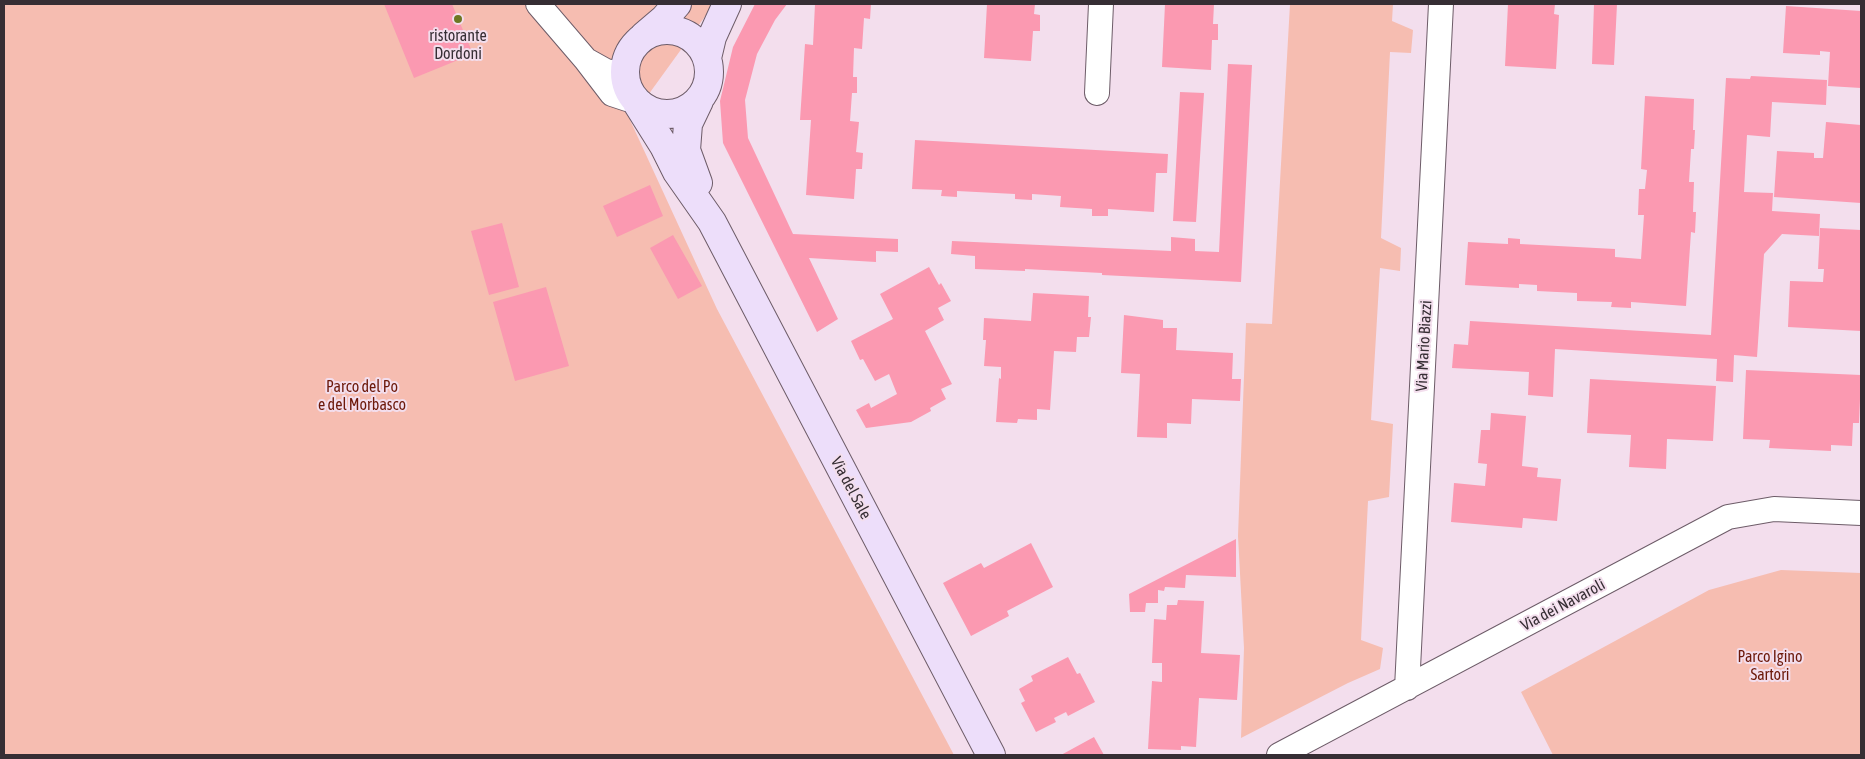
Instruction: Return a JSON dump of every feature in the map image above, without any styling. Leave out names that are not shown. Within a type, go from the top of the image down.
[{"type":"street","points":[[538,4],[586,60],[612,94],[627,99],[634,98],[648,111],[661,115],[675,114],[688,110],[699,101]]},
{"type":"street","points":[[586,60],[606,71],[621,74],[633,49],[677,4]]},
{"type":"street","points":[[707,58],[712,37],[727,4]]},
{"type":"street","points":[[1097,93],[1101,4]]},
{"type":"street","name":"Via Mario Biazzi","points":[[1406,688],[1441,4]]},
{"type":"street","points":[[633,49],[652,33],[665,30],[678,31],[691,37],[701,46],[707,58]]},
{"type":"street","name":"Via del Sale","points":[[633,49],[624,71],[625,82],[664,146],[677,172],[712,222],[990,755]]},
{"type":"street","name":"Via del Sale","points":[[707,58],[710,69],[709,81],[688,124],[686,150],[712,222]]},
{"type":"street","name":"Via dei Navaroli","points":[[1279,755],[1728,517],[1774,509],[1861,513]]},
{"type":"green space","name":"Parco del Po e del Morbasco","points":[[4,4],[714,4],[630,120],[717,309],[954,755],[4,755]]},
{"type":"green space","points":[[1290,4],[1393,4],[1392,21],[1413,30],[1411,53],[1390,52],[1381,238],[1401,248],[1400,271],[1380,268],[1371,420],[1393,424],[1389,497],[1368,501],[1361,640],[1383,648],[1380,669],[1348,683],[1241,738],[1244,648],[1238,536],[1246,323],[1272,324]]},
{"type":"green space","name":"Parco Igino Sartori","points":[[1781,570],[1861,573],[1861,755],[1553,755],[1521,692],[1709,590]]},
{"type":"building","points":[[384,4],[452,4],[473,54],[414,78]]},
{"type":"building","points":[[755,4],[787,4],[775,20],[757,54],[745,100],[748,138],[793,234],[898,239],[898,252],[876,251],[876,262],[809,258],[838,319],[817,332],[723,143],[720,101],[733,47]]},
{"type":"building","points":[[815,4],[871,4],[870,19],[864,18],[862,49],[854,48],[853,77],[857,77],[857,93],[852,93],[850,121],[859,122],[856,152],[863,153],[862,169],[856,169],[854,199],[806,195],[811,120],[800,120],[805,44],[813,45]]},
{"type":"building","points":[[987,4],[1035,4],[1034,14],[1040,15],[1040,31],[1033,31],[1031,61],[984,58]]},
{"type":"building","points":[[1165,4],[1214,4],[1213,24],[1218,24],[1218,40],[1212,40],[1211,70],[1162,67]]},
{"type":"building","points":[[1508,4],[1555,4],[1554,14],[1559,15],[1556,69],[1505,66]]},
{"type":"building","points":[[1594,4],[1617,4],[1614,65],[1592,64]]},
{"type":"building","points":[[1786,6],[1861,11],[1861,88],[1828,86],[1830,52],[1820,51],[1820,55],[1783,53]]},
{"type":"building","points":[[1228,64],[1252,65],[1241,282],[1025,269],[1025,271],[975,269],[975,256],[951,254],[952,241],[1171,251],[1171,237],[1195,239],[1195,251],[1219,252]]},
{"type":"building","points":[[1751,76],[1827,80],[1826,105],[1772,102],[1770,137],[1747,135],[1744,192],[1773,193],[1772,211],[1820,214],[1819,236],[1782,234],[1764,254],[1757,357],[1734,355],[1733,382],[1716,381],[1717,359],[1555,349],[1553,397],[1528,395],[1529,372],[1452,368],[1454,344],[1468,345],[1470,321],[1711,335],[1726,78],[1750,79]]},
{"type":"building","points":[[1180,92],[1204,93],[1196,222],[1173,221]]},
{"type":"building","points":[[1645,96],[1694,99],[1694,149],[1691,149],[1689,182],[1694,182],[1693,212],[1696,212],[1695,233],[1691,232],[1686,306],[1631,302],[1631,308],[1611,307],[1612,302],[1577,301],[1577,293],[1537,291],[1537,285],[1519,284],[1519,288],[1465,285],[1468,242],[1508,244],[1508,238],[1520,239],[1520,244],[1615,249],[1615,257],[1641,259],[1644,215],[1638,215],[1639,189],[1645,189],[1647,170],[1641,169]]},
{"type":"building","points":[[1826,122],[1861,125],[1861,203],[1774,197],[1777,151],[1814,153],[1814,158],[1823,158]]},
{"type":"building","points":[[915,140],[1168,154],[1167,173],[1156,173],[1154,212],[1108,209],[1108,216],[1092,216],[1092,209],[1060,207],[1061,196],[1032,194],[1032,200],[1015,199],[1015,194],[957,191],[957,197],[941,196],[942,190],[912,189]]},
{"type":"building","points":[[650,185],[663,216],[617,237],[603,206]]},
{"type":"building","points":[[502,223],[519,287],[489,295],[471,231]]},
{"type":"building","points":[[1820,228],[1861,230],[1861,331],[1788,327],[1790,281],[1823,282],[1824,269],[1818,269]]},
{"type":"building","points":[[673,235],[702,286],[678,299],[650,248]]},
{"type":"building","points":[[929,267],[951,301],[938,308],[944,320],[925,331],[952,384],[941,389],[946,399],[930,408],[931,411],[911,422],[866,428],[856,410],[869,403],[871,408],[897,394],[889,374],[875,381],[863,359],[860,360],[851,341],[893,319],[880,294]]},
{"type":"building","points":[[546,287],[569,366],[515,381],[493,302]]},
{"type":"building","points":[[1033,293],[1089,296],[1088,317],[1091,317],[1089,337],[1077,337],[1076,352],[1054,351],[1050,410],[1037,409],[1037,420],[1018,419],[1017,423],[996,422],[1001,367],[984,366],[986,340],[983,340],[984,318],[1031,321]]},
{"type":"building","points":[[1124,315],[1163,320],[1163,328],[1177,328],[1176,350],[1233,353],[1232,379],[1241,379],[1240,401],[1192,399],[1191,424],[1167,423],[1167,438],[1137,437],[1140,374],[1121,373]]},
{"type":"building","points":[[1746,370],[1861,375],[1859,423],[1853,423],[1852,446],[1831,445],[1831,451],[1769,448],[1770,440],[1743,439]]},
{"type":"building","points":[[1590,379],[1716,386],[1713,441],[1667,439],[1666,469],[1629,467],[1631,435],[1587,433]]},
{"type":"building","points":[[1491,413],[1526,416],[1522,466],[1538,468],[1537,477],[1561,479],[1557,521],[1523,518],[1522,528],[1451,522],[1454,483],[1485,486],[1487,464],[1478,463],[1481,430],[1490,430]]},
{"type":"building","points":[[1236,539],[1236,577],[1186,575],[1185,588],[1165,587],[1164,591],[1158,590],[1158,603],[1146,603],[1145,612],[1130,612],[1129,594]]},
{"type":"building","points":[[1031,543],[1053,587],[1007,611],[1009,616],[971,636],[943,583],[981,563],[984,568]]},
{"type":"building","points":[[1178,600],[1204,601],[1201,653],[1240,655],[1237,700],[1199,698],[1196,747],[1181,746],[1181,750],[1148,749],[1152,681],[1162,682],[1162,663],[1152,663],[1154,619],[1166,620],[1167,605],[1177,605]]},
{"type":"building","points":[[1068,657],[1077,674],[1080,673],[1095,702],[1068,716],[1066,712],[1054,718],[1056,722],[1036,732],[1021,703],[1025,701],[1019,689],[1033,681],[1031,676]]},
{"type":"building","points":[[1094,737],[1104,755],[1061,755]]},
{"type":"place","name":"ristorante Dordoni","points":[[458,19]]}]
